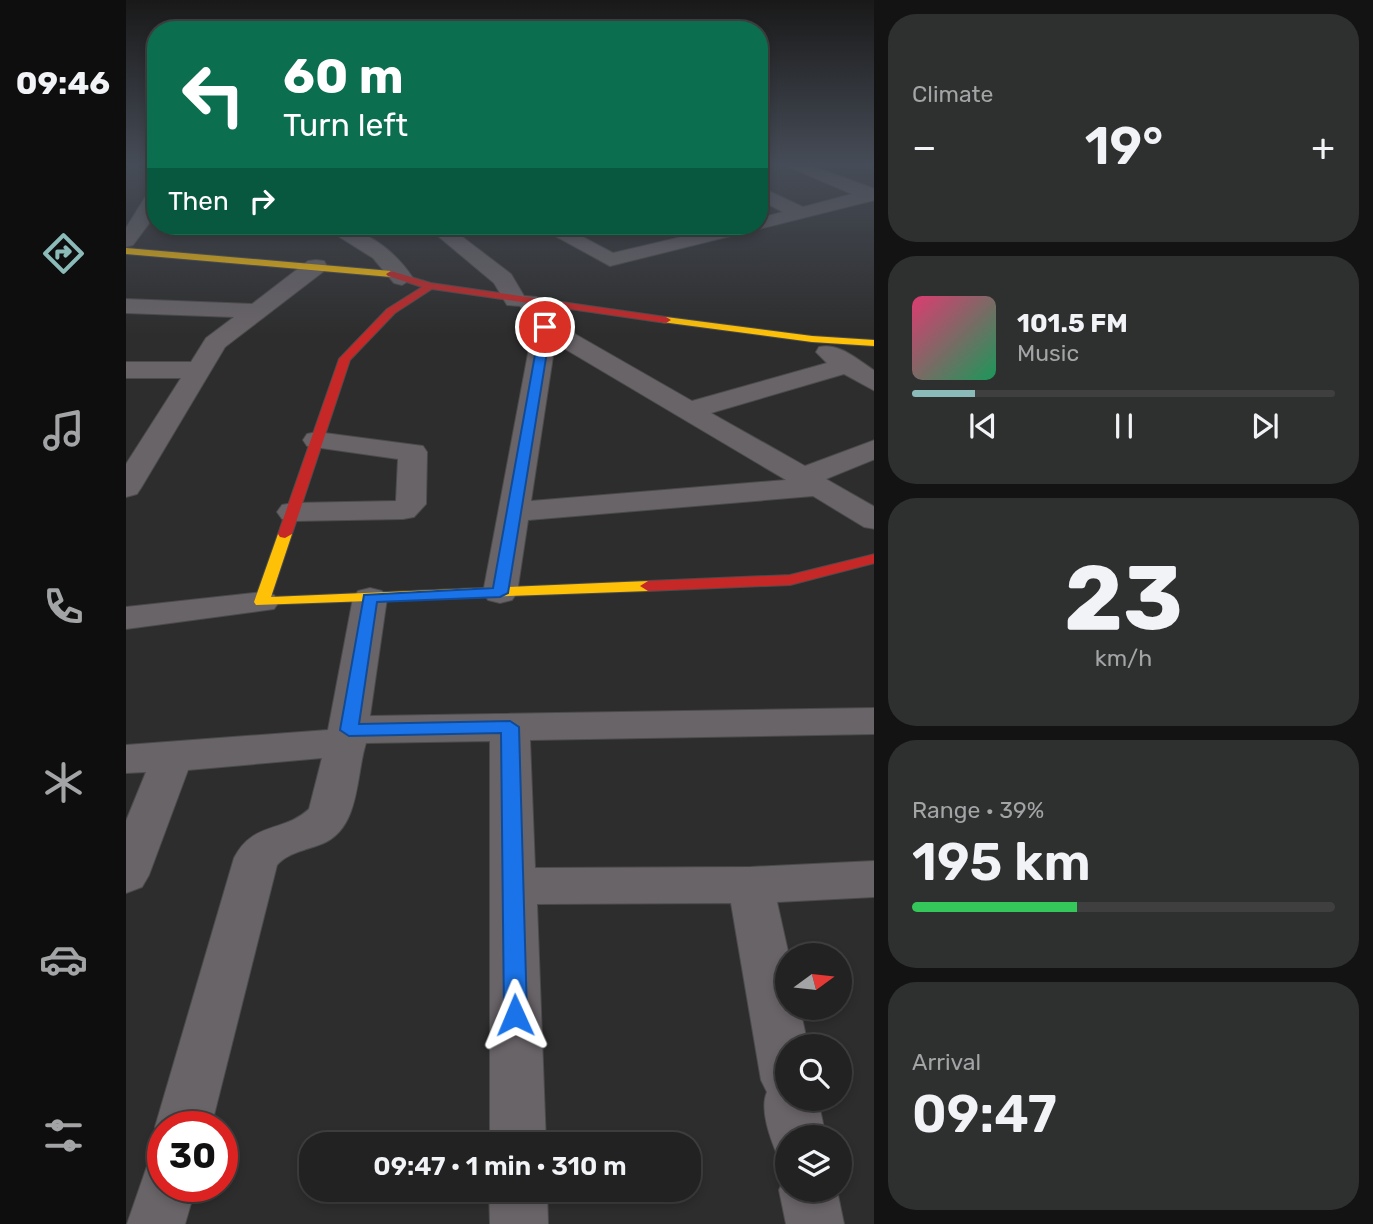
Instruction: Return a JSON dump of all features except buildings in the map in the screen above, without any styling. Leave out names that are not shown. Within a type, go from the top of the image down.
[{"type":"street","points":[[126,241],[142,221]]},
{"type":"street","points":[[352,235],[396,266],[402,278]]},
{"type":"street","points":[[447,235],[503,279],[545,327],[874,520]]},
{"type":"street","points":[[564,235],[610,260],[714,235]]},
{"type":"street","points":[[126,262],[136,252],[384,272],[430,286],[522,301],[811,339],[874,343]]},
{"type":"street","points":[[126,488],[215,343],[316,267]]},
{"type":"street","points":[[262,602],[345,359],[391,312],[430,286]]},
{"type":"street","points":[[126,306],[257,312]]},
{"type":"street","points":[[500,593],[545,327]]},
{"type":"street","points":[[811,339],[874,383]]},
{"type":"street","points":[[688,411],[846,365]]},
{"type":"street","points":[[126,370],[200,370]]},
{"type":"street","points":[[126,437],[159,437]]},
{"type":"street","points":[[293,512],[403,510],[411,504],[414,452],[317,440]]},
{"type":"street","points":[[514,512],[810,483],[874,449]]},
{"type":"street","points":[[126,618],[262,602],[790,580],[874,558]]},
{"type":"street","points":[[187,1111],[256,858],[264,847],[276,840],[311,831],[328,818],[348,736],[370,598]]},
{"type":"street","points":[[126,759],[173,757],[348,736],[510,727],[874,721]]},
{"type":"street","points":[[510,727],[517,1132]]},
{"type":"street","points":[[126,875],[173,757]]},
{"type":"street","points":[[513,886],[751,885],[874,879]]},
{"type":"street","points":[[751,885],[779,1034]]},
{"type":"street","points":[[156,1224],[162,1202]]},
{"type":"street","points":[[518,1202],[519,1224]]},
{"type":"street","points":[[810,1202],[815,1224]]},
{"type":"traffic: slow","points":[[126,251],[391,274]]},
{"type":"traffic: slow","points":[[666,320],[812,339],[874,343]]},
{"type":"traffic: slow","points":[[285,534],[262,602],[648,586]]},
{"type":"traffic: jam","points":[[391,274],[430,286],[666,320]]},
{"type":"traffic: jam","points":[[285,534],[345,359],[391,311],[430,286]]},
{"type":"traffic: jam","points":[[648,586],[790,580],[874,558]]},
{"type":"route","points":[[515,1015],[510,727],[349,730],[370,598],[500,593],[545,327]]}]
